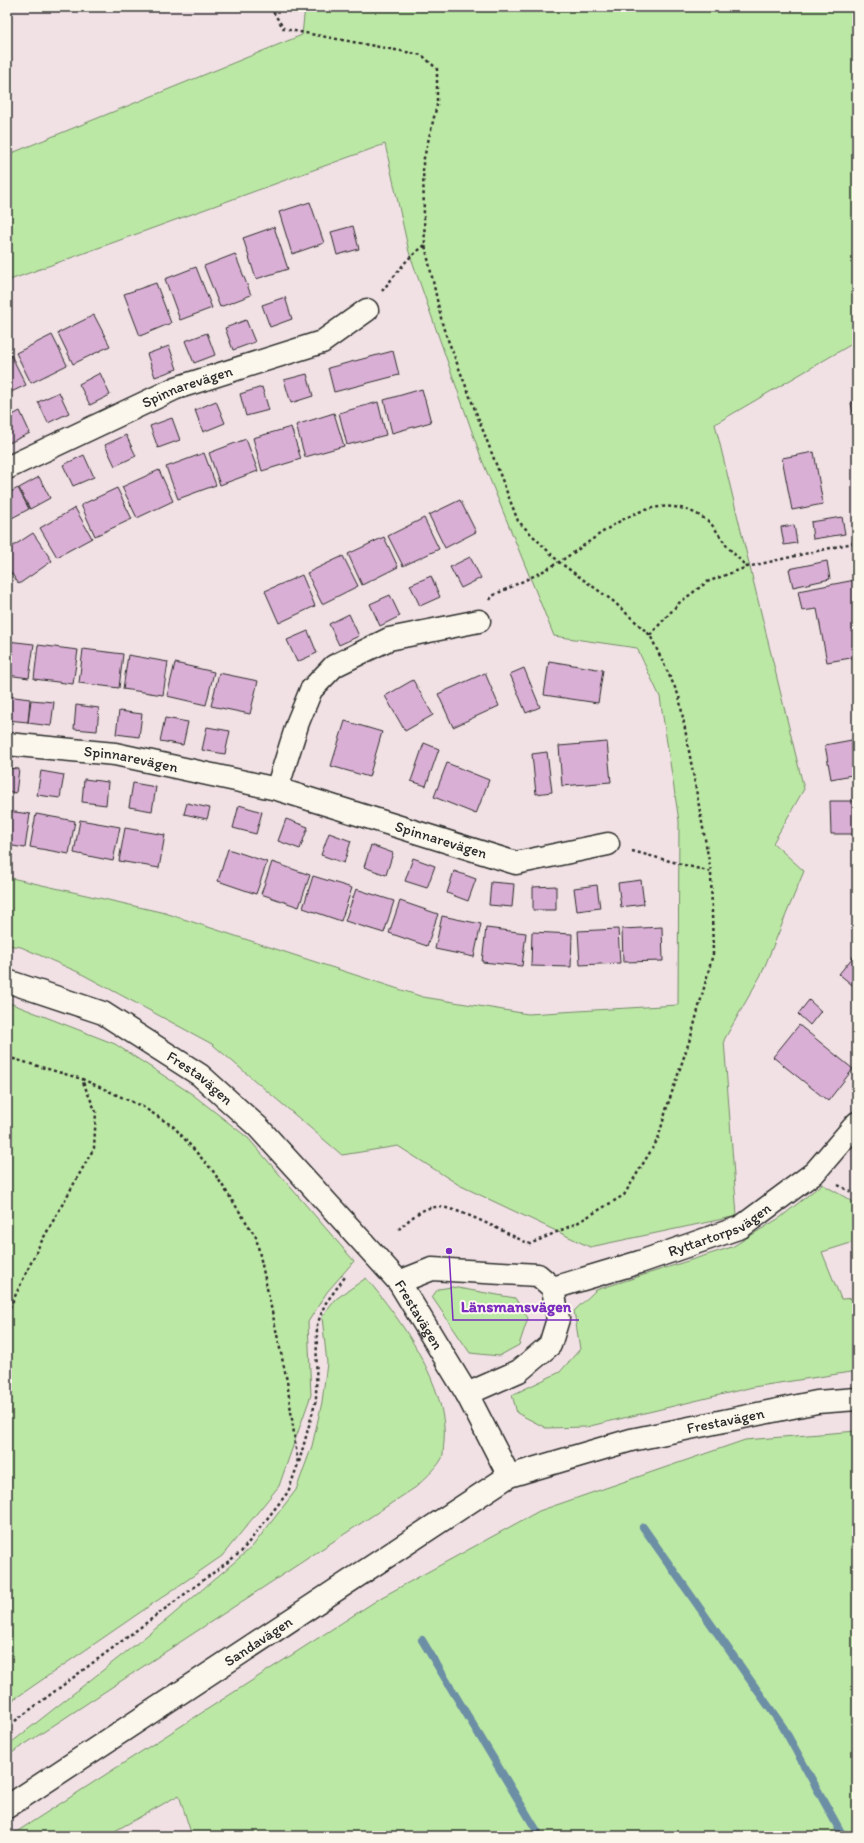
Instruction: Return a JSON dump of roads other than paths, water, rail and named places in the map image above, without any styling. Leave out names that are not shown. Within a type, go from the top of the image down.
[{"type":"street","name":"Spinnarevägen","points":[[7,468],[176,388],[322,342],[367,310]]},
{"type":"street","points":[[278,789],[298,722],[311,690],[334,666],[389,639],[479,621]]},
{"type":"street","name":"Spinnarevägen","points":[[7,744],[115,754],[278,789],[516,863],[608,844]]},
{"type":"street","name":"Frestavägen","points":[[7,981],[102,1013],[200,1075],[258,1127],[399,1282],[467,1394],[510,1476],[631,1440],[817,1402],[857,1399]]},
{"type":"street","name":"Ryttartorpsvägen","points":[[552,1288],[640,1262],[741,1227],[815,1172],[857,1123]]},
{"type":"street","points":[[399,1282],[432,1269],[538,1275],[552,1288],[558,1319],[550,1345],[519,1371],[467,1394]]},
{"type":"street","name":"Sandavägen","points":[[7,1807],[510,1476]]},
{"type":"waterway","points":[[643,1527],[783,1727],[843,1836]]},
{"type":"waterway","points":[[422,1640],[540,1836]]},
{"type":"place","name":"Länsmansvägen","points":[[449,1251]]}]
